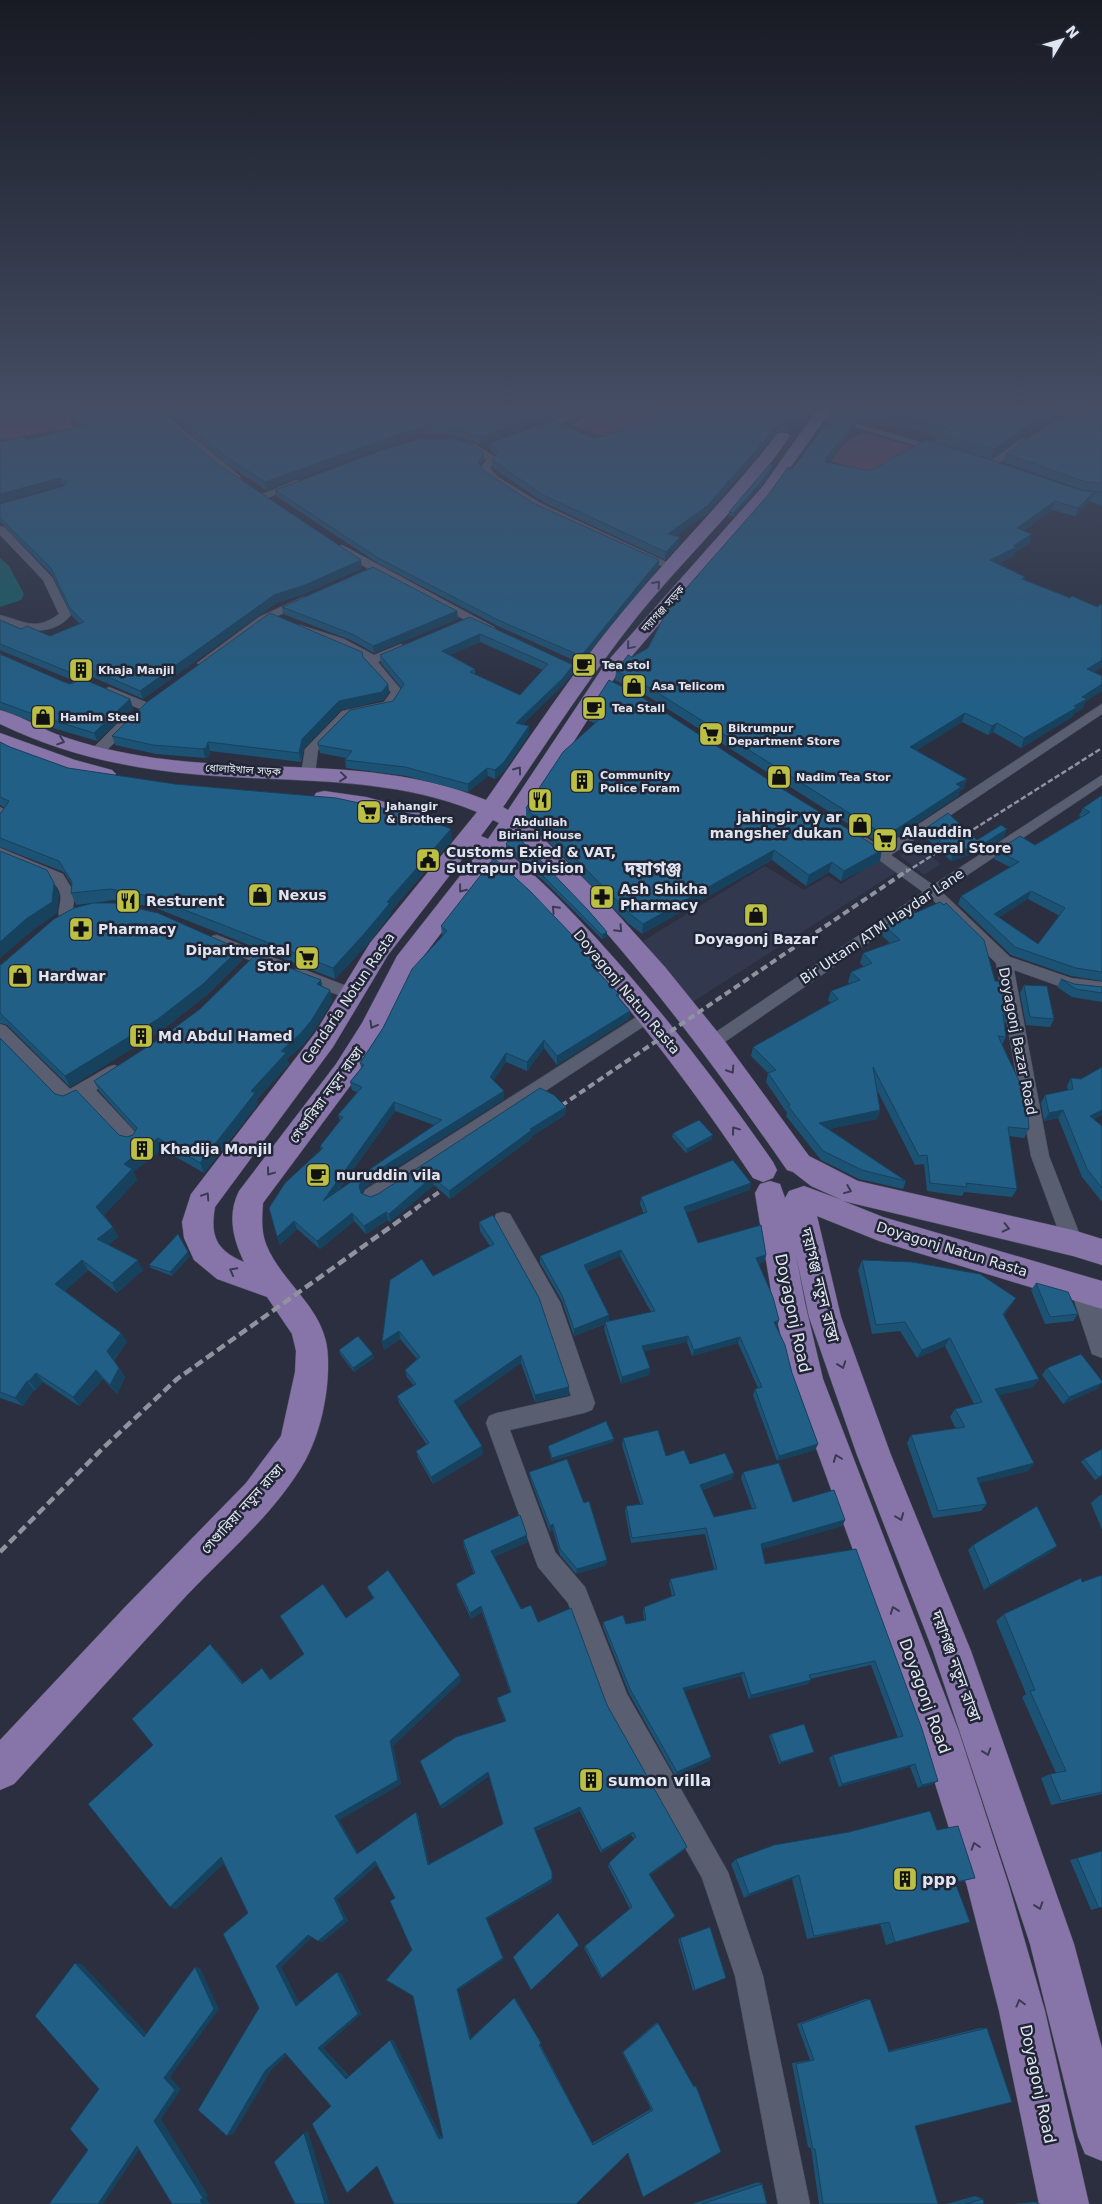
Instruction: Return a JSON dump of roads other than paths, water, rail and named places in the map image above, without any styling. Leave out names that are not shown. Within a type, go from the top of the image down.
[{"type":"main road","name":"দয়াগঞ্জ সড়ক","points":[[500,815],[582,670],[723,509]]},
{"type":"main road","name":"দয়াগঞ্জ সড়ক","points":[[500,815],[611,683],[612,668],[751,509]]},
{"type":"main road","name":"ধোলাইখাল সড়ক","points":[[0,716],[26,729],[96,753],[201,768],[308,774],[413,786],[440,792],[500,815]]},
{"type":"main road","name":"ধোলাইখাল সড়ক","points":[[0,739],[68,764],[121,778],[155,784],[265,792]]},
{"type":"main road","points":[[302,796],[366,804],[450,830]]},
{"type":"main road","name":"Gendaria Notun Rasta","points":[[276,1286],[245,1278],[216,1262],[198,1242],[196,1226],[201,1203],[324,1040],[351,994],[390,936],[450,830],[500,815]]},
{"type":"main road","name":"গেণ্ডারিয়া নতুন রাস্তা","points":[[0,1770],[152,1604],[278,1472],[295,1446],[308,1396],[313,1352],[303,1323],[276,1286],[252,1247],[246,1231],[245,1216],[249,1200],[346,1071],[373,1026],[406,962],[492,851],[500,815]]},
{"type":"main road","name":"Doyagonj Natun Rasta","points":[[500,815],[574,881],[628,939],[713,1042],[789,1182]]},
{"type":"main road","name":"Doyagonj Natun Rasta","points":[[450,830],[492,851],[553,907],[649,1015],[698,1078],[789,1182],[848,1216],[880,1228],[1054,1279],[1094,1293]]},
{"type":"main road","points":[[390,936],[418,946]]},
{"type":"main road","name":"Doyagonj Natun Rasta","points":[[789,1182],[821,1178],[853,1192],[1073,1243],[1102,1252]]},
{"type":"main road","name":"দয়াগঞ্জ নতুন রাস্তা","points":[[789,1182],[810,1244],[825,1317],[874,1455],[952,1651],[1052,1944],[1102,2133]]},
{"type":"main road","name":"Doyagonj Road","points":[[789,1182],[789,1303],[807,1379],[939,1732],[988,1886],[1022,2011],[1064,2204]]},
{"type":"main road","points":[[810,1244],[822,1226],[831,1219],[848,1216]]},
{"type":"main road","points":[[1073,1243],[1094,1293],[1102,1345]]},
{"type":"street","points":[[548,509],[672,567]]},
{"type":"street","points":[[0,529],[48,579],[65,615],[57,622],[38,629],[19,627],[0,618]]},
{"type":"street","points":[[332,541],[369,570],[501,634]]},
{"type":"street","points":[[193,670],[228,642],[281,607],[311,597]]},
{"type":"street","points":[[270,614],[302,629],[340,641],[374,659]]},
{"type":"street","points":[[454,626],[471,619]]},
{"type":"street","points":[[308,774],[312,749],[346,714],[388,705],[395,696],[396,692],[391,684],[370,661],[412,643]]},
{"type":"street","points":[[94,685],[144,706]]},
{"type":"street","points":[[96,753],[144,706],[158,697]]},
{"type":"street","points":[[883,854],[1102,708]]},
{"type":"street","name":"Bir Uttam ATM Haydar Lane","points":[[713,1042],[932,891],[997,850],[1102,779]]},
{"type":"street","points":[[0,811],[5,813],[0,820]]},
{"type":"street","name":"Doyagonj Bazar Road","points":[[851,834],[883,854],[932,891],[1004,961],[1040,1156],[1073,1243]]},
{"type":"street","points":[[0,854],[58,878],[68,894],[66,917]]},
{"type":"street","points":[[53,926],[80,910]]},
{"type":"street","points":[[204,934],[250,962],[351,994]]},
{"type":"street","points":[[1004,961],[1070,984],[1102,988]]},
{"type":"street","points":[[372,1195],[649,1015]]},
{"type":"street","points":[[0,1030],[68,1098],[85,1090],[126,1063]]},
{"type":"street","points":[[85,1090],[131,1139]]},
{"type":"street","points":[[503,1220],[550,1302],[584,1403],[497,1423],[546,1559],[577,1595],[617,1702],[714,1872],[749,1976],[794,2204]]},
{"type":"railway","points":[[906,872],[1102,748]]},
{"type":"railway","points":[[552,1112],[908,870]]},
{"type":"railway","points":[[415,1209],[452,1183]]},
{"type":"railway","points":[[0,1552],[103,1448],[177,1379],[417,1208]]},
{"type":"place","name":"Tea stol","points":[[584,665]]},
{"type":"place","name":"Khaja Manjil","points":[[81,670]]},
{"type":"place","name":"Asa Telicom","points":[[634,686]]},
{"type":"place","name":"Tea Stall","points":[[594,708]]},
{"type":"place","name":"Hamim Steel","points":[[43,717]]},
{"type":"place","name":"Bikrumpur Department Store","points":[[711,734]]},
{"type":"place","name":"Nadim Tea Stor","points":[[779,777]]},
{"type":"place","name":"Community Police Foram","points":[[582,781]]},
{"type":"place","name":"Abdullah Biriani House","points":[[540,800]]},
{"type":"place","name":"Jahangir & Brothers","points":[[369,812]]},
{"type":"place","name":"jahingir vy ar mangsher dukan","points":[[860,825]]},
{"type":"place","name":"Alauddin General Store","points":[[885,840]]},
{"type":"place","name":"Customs Exied & VAT, Sutrapur Division","points":[[428,860]]},
{"type":"place","name":"Nexus","points":[[260,895]]},
{"type":"place","name":"Ash Shikha Pharmacy","points":[[602,897]]},
{"type":"place","name":"Resturent","points":[[128,901]]},
{"type":"place","name":"Doyagonj Bazar","points":[[756,915]]},
{"type":"place","name":"Pharmacy","points":[[81,929]]},
{"type":"place","name":"Dipartmental Stor","points":[[307,958]]},
{"type":"place","name":"Hardwar","points":[[20,976]]},
{"type":"place","name":"Md Abdul Hamed","points":[[141,1036]]},
{"type":"place","name":"Khadija Monjil","points":[[142,1149]]},
{"type":"place","name":"nuruddin vila","points":[[318,1175]]},
{"type":"place","name":"sumon villa","points":[[591,1780]]},
{"type":"place","name":"ppp","points":[[905,1879]]},
{"type":"district","name":"দয়াগঞ্জ","points":[[653,868]]}]
